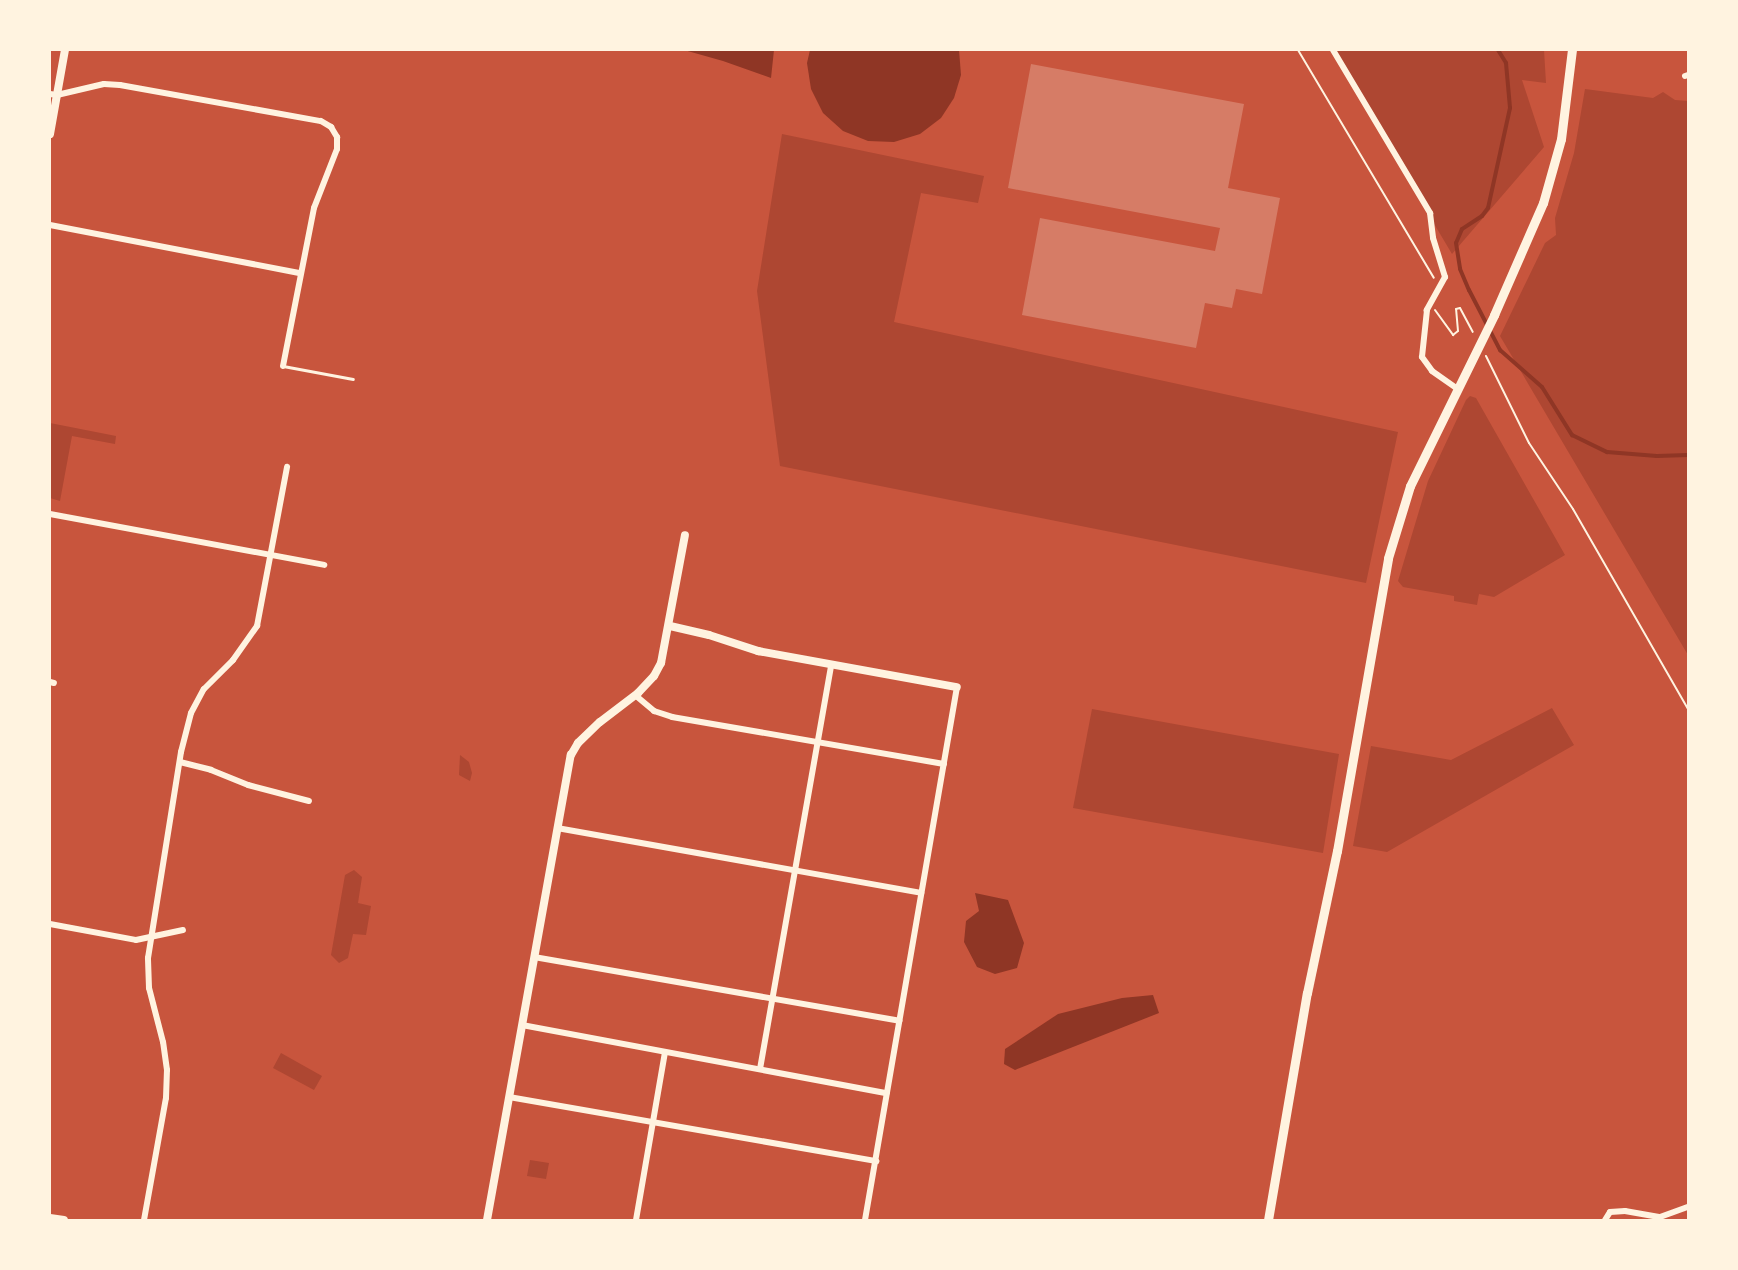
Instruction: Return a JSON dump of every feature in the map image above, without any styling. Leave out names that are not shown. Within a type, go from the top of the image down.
[{"type":"main road","points":[[1268,1221],[1307,993],[1337,851],[1388,558],[1410,486],[1529,240],[1551,179],[1564,122],[1572,50]]},
{"type":"main road","points":[[50,1218],[64,1221]]},
{"type":"street","points":[[50,134],[53,95],[65,50]]},
{"type":"street","points":[[1333,50],[1430,213],[1433,238],[1445,278],[1427,310],[1422,357],[1432,371],[1458,389]]},
{"type":"street","points":[[53,95],[104,84],[120,85],[321,121],[331,127],[336,136],[338,149],[316,200],[283,366]]},
{"type":"street","points":[[50,225],[300,273]]},
{"type":"street","points":[[144,1221],[165,1098],[166,1070],[163,1042],[149,988],[150,937],[180,762],[187,726],[204,689],[233,660],[257,626],[287,467]]},
{"type":"street","points":[[50,513],[324,565]]},
{"type":"street","points":[[487,1221],[568,768],[578,743],[600,722],[635,695],[654,676],[661,663],[670,626],[685,535]]},
{"type":"street","points":[[670,626],[709,635],[758,651],[957,687],[865,1221]]},
{"type":"street","points":[[760,1069],[831,665]]},
{"type":"street","points":[[635,695],[650,709],[663,714],[944,764]]},
{"type":"street","points":[[180,762],[211,770],[248,785],[309,801]]},
{"type":"street","points":[[557,828],[921,893]]},
{"type":"street","points":[[50,924],[136,940],[183,930]]},
{"type":"street","points":[[534,957],[899,1021]]},
{"type":"street","points":[[522,1025],[887,1093]]},
{"type":"street","points":[[636,1221],[665,1052]]},
{"type":"street","points":[[509,1097],[876,1161]]},
{"type":"street","points":[[1605,1221],[1610,1212],[1625,1211],[1660,1217],[1689,1207]]},
{"type":"lane","points":[[283,366],[353,379]]},
{"type":"path","points":[[1298,50],[1435,280]]},
{"type":"path","points":[[1529,443],[1572,509],[1689,709]]},
{"type":"shaded area","points":[[684,50],[774,50],[771,78],[723,61]]},
{"type":"shaded area","points":[[810,50],[959,50],[961,75],[954,98],[941,118],[920,134],[894,142],[868,141],[843,131],[823,113],[811,89],[807,63]]},
{"type":"shaded area","points":[[1331,50],[1544,50],[1546,83],[1522,80],[1544,147],[1452,254]]},
{"type":"shaded area","points":[[1585,89],[1653,98],[1663,92],[1675,100],[1688,101],[1688,655],[1500,336],[1545,243],[1556,235],[1555,218],[1574,153]]},
{"type":"shaded area","points":[[782,134],[984,176],[978,203],[921,193],[894,322],[1398,432],[1366,583],[780,466],[757,291]]},
{"type":"shaded area","points":[[1470,396],[1476,398],[1565,555],[1494,597],[1479,594],[1477,605],[1454,601],[1454,596],[1403,587],[1398,581],[1428,481],[1466,400]]},
{"type":"shaded area","points":[[50,423],[116,436],[115,444],[72,436],[60,501],[50,498]]},
{"type":"shaded area","points":[[1552,708],[1574,745],[1387,852],[1353,846],[1371,746],[1451,760]]},
{"type":"shaded area","points":[[1092,709],[1339,754],[1323,853],[1073,808]]},
{"type":"shaded area","points":[[460,755],[469,762],[472,773],[470,781],[459,775]]},
{"type":"shaded area","points":[[354,870],[362,877],[358,903],[371,906],[366,935],[353,934],[348,958],[339,963],[331,955],[345,875]]},
{"type":"shaded area","points":[[975,893],[1008,900],[1024,943],[1017,968],[995,974],[977,967],[964,942],[966,921],[979,911]]},
{"type":"shaded area","points":[[1153,995],[1159,1013],[1015,1070],[1004,1064],[1005,1049],[1058,1014],[1122,998]]},
{"type":"shaded area","points":[[281,1053],[322,1076],[314,1090],[273,1068]]},
{"type":"shaded area","points":[[530,1160],[549,1163],[546,1179],[527,1176]]},
{"type":"building","points":[[1031,64],[1244,104],[1228,188],[1280,198],[1262,294],[1236,289],[1232,308],[1205,303],[1196,348],[1022,315],[1040,218],[1215,251],[1220,228],[1008,188]]},
{"type":"waterway","points":[[1498,50],[1506,63],[1510,108],[1488,208],[1482,216],[1462,229],[1456,243],[1460,269],[1469,290],[1500,350],[1542,387],[1572,435],[1607,452],[1657,456],[1688,455]]}]
